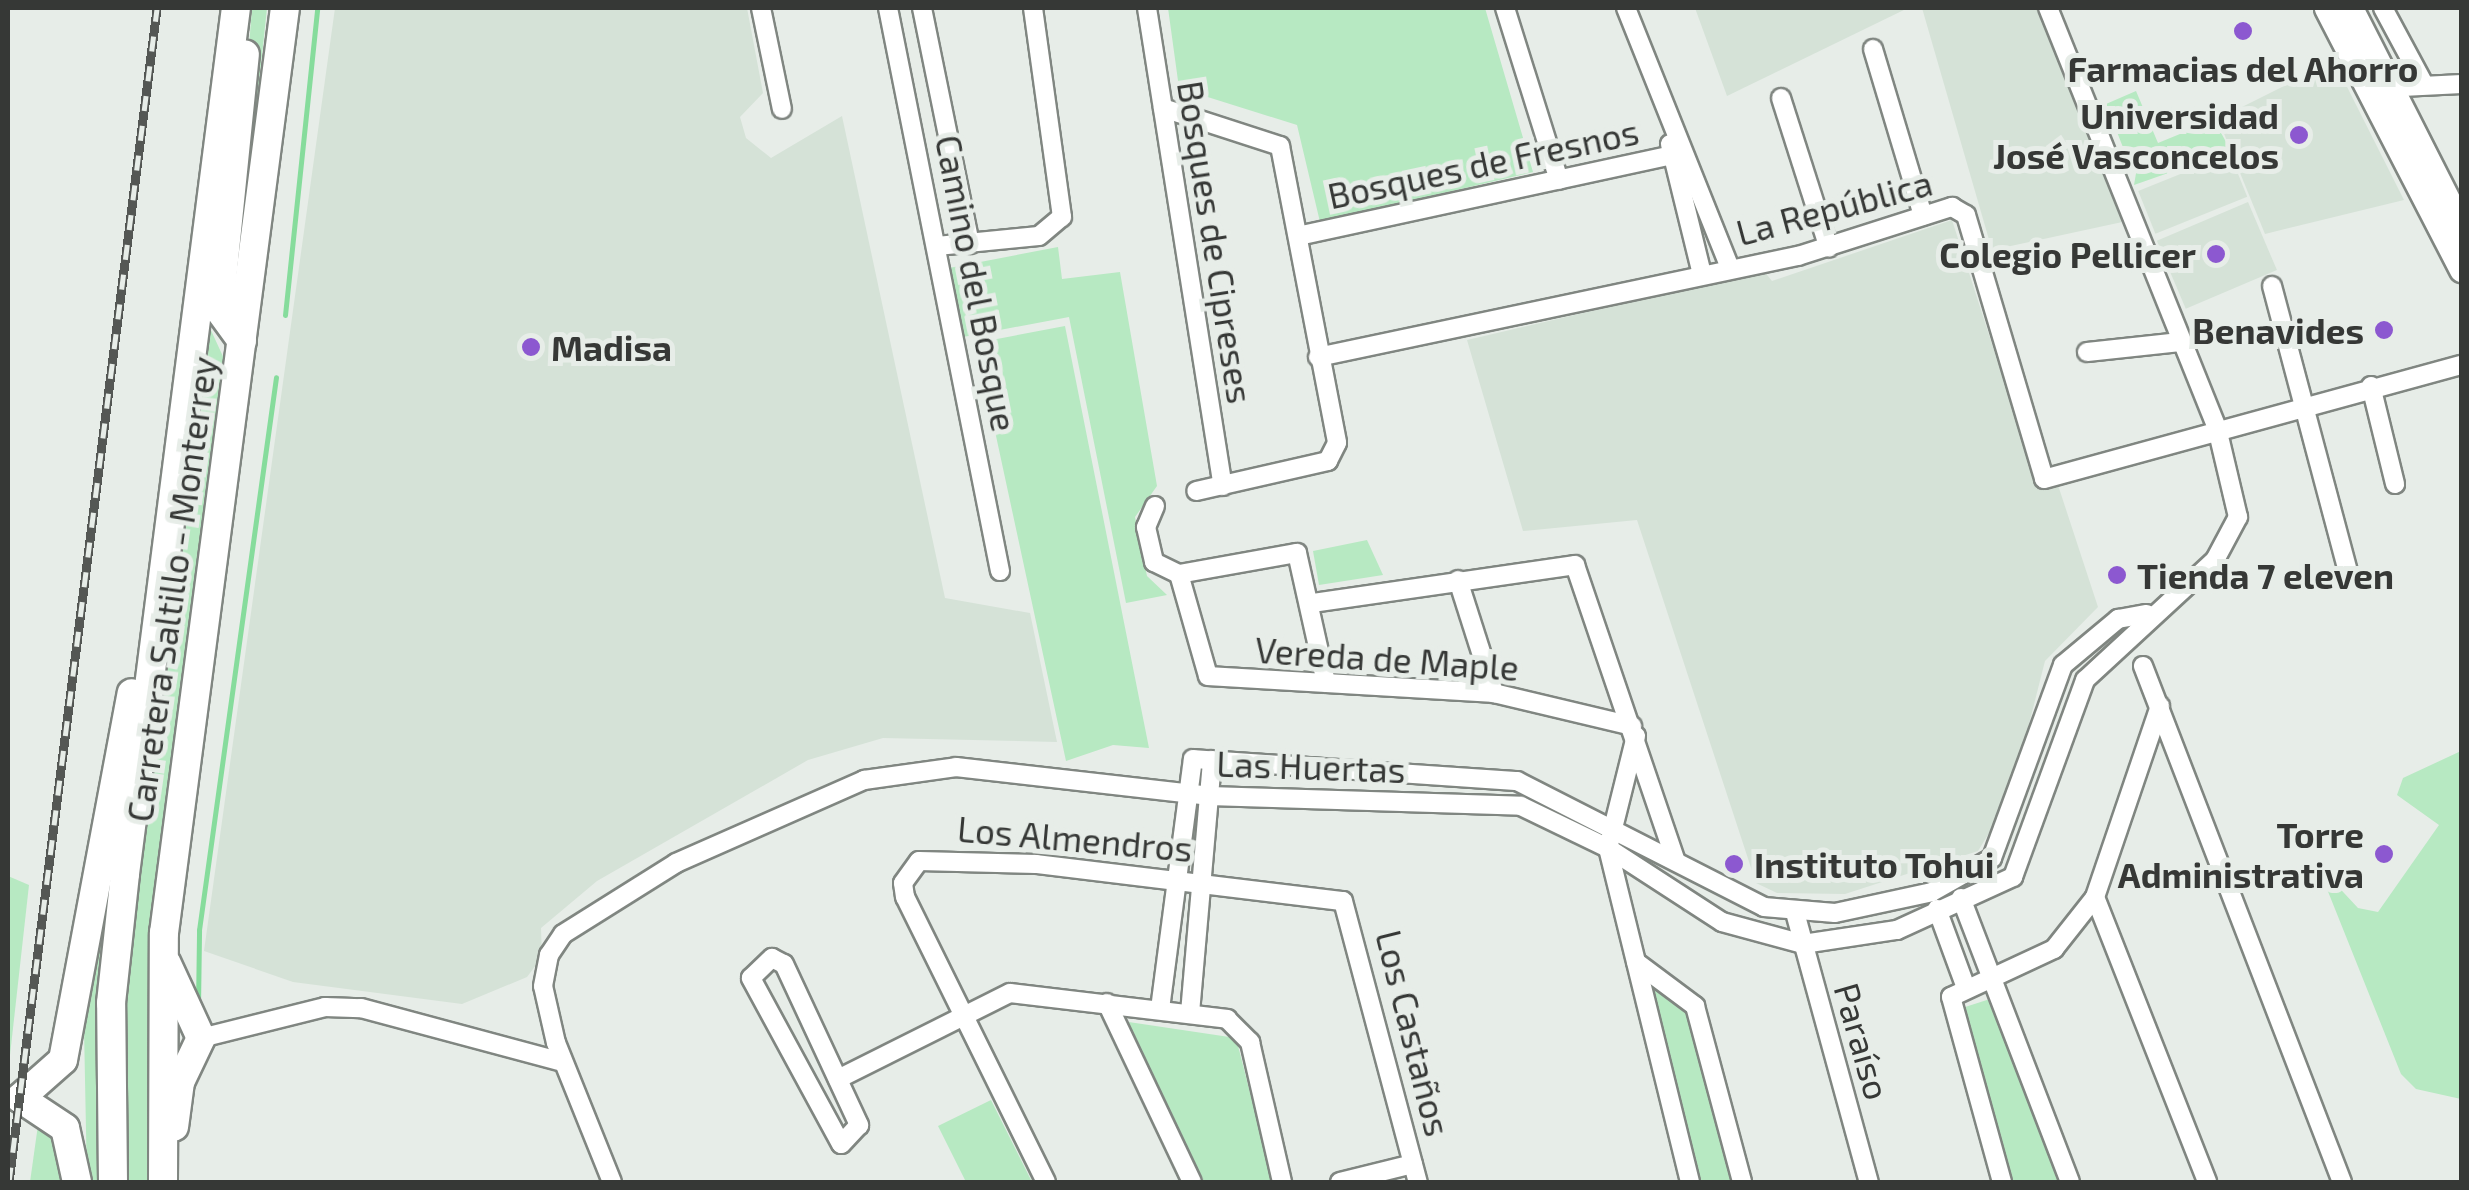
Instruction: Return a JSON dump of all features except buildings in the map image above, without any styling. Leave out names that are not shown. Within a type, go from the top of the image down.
[{"type":"main road","name":"Carretera Saltillo - Monterrey","points":[[113,1182],[112,1004],[236,8]]},
{"type":"main road","points":[[242,341],[219,308],[244,110],[246,8]]},
{"type":"main road","name":"Carretera Saltillo - Monterrey","points":[[166,1182],[164,933],[285,8]]},
{"type":"main road","points":[[2327,8],[2462,229]]},
{"type":"main road","points":[[2350,8],[2379,88],[2462,269]]},
{"type":"main road","points":[[77,1182],[65,1128],[14,1099],[63,1060],[101,823],[136,678],[155,642]]},
{"type":"main road","points":[[164,933],[175,993],[202,1038],[180,1082],[166,1182]]},
{"type":"street","points":[[762,8],[782,109]]},
{"type":"street","name":"Camino del Bosque","points":[[888,8],[1000,571]]},
{"type":"street","name":"Camino del Bosque","points":[[922,8],[970,244]]},
{"type":"street","points":[[937,246],[970,244],[1057,226],[1063,206],[1034,8]]},
{"type":"street","name":"Bosques de Cipreses","points":[[1147,8],[1223,486]]},
{"type":"street","points":[[1505,8],[1559,180]]},
{"type":"street","points":[[1626,8],[1668,124],[1701,270]]},
{"type":"street","name":"Las Huertas","points":[[612,1182],[562,1062],[543,986],[564,934],[676,862],[796,803],[864,780],[956,767],[1210,796],[1496,803],[1608,848],[1722,922],[1802,944],[1940,916],[2013,877],[2041,819],[2074,700],[2147,614],[2232,540],[2236,497],[2216,428],[2048,8]]},
{"type":"street","points":[[2383,8],[2424,84]]},
{"type":"street","points":[[1873,49],[1922,216]]},
{"type":"street","points":[[2379,88],[2462,84]]},
{"type":"street","points":[[1780,98],[1830,248]]},
{"type":"street","points":[[1163,108],[1280,146],[1334,453],[1196,492]]},
{"type":"street","points":[[1676,154],[1730,268]]},
{"type":"street","name":"Bosques de Fresnos","points":[[1298,236],[1676,154]]},
{"type":"street","name":"La República","points":[[1318,357],[1701,270],[1830,248],[1952,208],[1966,214],[2044,478],[2306,403],[2462,364]]},
{"type":"street","points":[[2272,286],[2349,574]]},
{"type":"street","points":[[2086,352],[2180,342]]},
{"type":"street","points":[[2371,386],[2395,484]]},
{"type":"street","points":[[1155,506],[1146,527],[1154,562],[1178,574],[1290,550],[1302,558],[1326,683]]},
{"type":"street","points":[[1312,603],[1575,565],[1676,861]]},
{"type":"street","name":"Vereda de Maple","points":[[1178,574],[1198,666],[1221,679],[1494,693],[1634,731]]},
{"type":"street","points":[[1458,580],[1494,693]]},
{"type":"street","name":"Las Huertas","points":[[1184,794],[1190,763],[1212,760],[1517,782],[1611,823],[1676,861],[1796,916],[1932,892],[1955,883],[2003,840],[2063,665],[2118,619],[2147,614]]},
{"type":"street","points":[[2143,666],[2342,1182]]},
{"type":"street","points":[[2002,1182],[1951,1001],[1966,988],[2054,950],[2095,897],[2160,706]]},
{"type":"street","points":[[1634,731],[1608,848],[1690,1182]]},
{"type":"street","points":[[1190,1013],[1212,760]]},
{"type":"street","points":[[1160,1010],[1184,794]]},
{"type":"street","name":"Los Almendros","points":[[1046,1182],[905,897],[902,883],[919,861],[1174,879],[1343,901]]},
{"type":"street","points":[[1955,883],[2070,1182]]},
{"type":"street","points":[[1932,892],[1966,988]]},
{"type":"street","points":[[2095,897],[2207,1182]]},
{"type":"street","name":"Los Castaños","points":[[1343,901],[1416,1173]]},
{"type":"street","name":"Paraíso","points":[[1796,916],[1869,1182]]},
{"type":"street","points":[[1636,962],[1695,1006],[1742,1182]]},
{"type":"street","points":[[784,964],[838,1079],[859,1125],[841,1144],[796,1074],[752,978],[756,965],[784,964]]},
{"type":"street","points":[[838,1079],[962,1011],[1010,993],[1190,1013],[1241,1028],[1282,1182]]},
{"type":"street","points":[[1107,1002],[1192,1182]]},
{"type":"street","points":[[202,1038],[325,1008],[361,1008],[562,1062]]},
{"type":"street","points":[[1340,1182],[1416,1173]]},
{"type":"shaded area","name":"Madisa","points":[[335,8],[747,8],[763,93],[740,117],[746,138],[771,158],[842,116],[945,598],[1030,613],[1057,742],[883,738],[808,760],[597,881],[541,928],[542,957],[527,977],[462,1004],[293,982],[204,951]]},
{"type":"shaded area","points":[[1695,8],[1908,8],[1727,96]]},
{"type":"shaded area","points":[[1922,8],[2043,8],[2127,221],[1992,250]]},
{"type":"shaded area","name":"Universidad José Vasconcelos","points":[[2334,61],[2404,200],[2265,234],[2218,119]]},
{"type":"shaded area","points":[[2230,154],[2247,197],[2155,234],[2138,191]]},
{"type":"shaded area","name":"Colegio Pellicer","points":[[2248,202],[2277,270],[2186,309],[2157,241]]},
{"type":"shaded area","points":[[1952,220],[2038,487],[2057,482],[2098,607],[2045,661],[2010,799],[1978,851],[1845,894],[1777,893],[1756,883],[1637,520],[1523,531],[1467,340],[1764,271],[1772,281]]},
{"type":"green space","points":[[252,8],[267,8],[234,320],[228,313]]},
{"type":"green space","points":[[1168,8],[1485,8],[1533,172],[1320,222],[1297,125],[1179,88]]},
{"type":"green space","points":[[2136,91],[2158,143],[2214,120],[2231,151],[2134,185],[2139,156],[2126,155],[2106,104]]},
{"type":"green space","points":[[1058,247],[1062,279],[1120,272],[1157,486],[1135,517],[1147,576],[1167,595],[1126,603],[1069,317],[963,337],[949,268]]},
{"type":"green space","points":[[209,326],[226,363],[151,957],[147,1182],[124,1182],[120,1031]]},
{"type":"green space","points":[[1065,326],[1149,748],[1113,745],[1066,761],[976,343]]},
{"type":"green space","points":[[1367,540],[1383,575],[1319,585],[1313,551]]},
{"type":"green space","points":[[2461,751],[2461,1099],[2416,1089],[2401,1074],[2317,864],[2358,908],[2378,912],[2439,825],[2397,795],[2403,778]]},
{"type":"green space","points":[[121,797],[98,991],[100,1182],[87,1182],[84,1028]]},
{"type":"green space","points":[[8,876],[29,885],[8,1073]]},
{"type":"green space","points":[[1651,984],[1686,998],[1735,1182],[1701,1182]]},
{"type":"green space","points":[[1990,999],[2060,1182],[2013,1182],[1962,1008]]},
{"type":"green space","points":[[1122,1021],[1236,1038],[1273,1182],[1204,1182]]},
{"type":"green space","points":[[991,1100],[1032,1182],[966,1182],[938,1126]]},
{"type":"green space","points":[[38,1125],[62,1145],[67,1182],[30,1182]]},
{"type":"waterway","points":[[285,315],[317,8]]},
{"type":"waterway","points":[[198,1006],[199,930],[276,377]]},
{"type":"railway","points":[[9,1182],[157,8]]},
{"type":"place","name":"Farmacias del Ahorro","points":[[2243,31]]},
{"type":"place","name":"Universidad José Vasconcelos","points":[[2299,135]]},
{"type":"place","name":"Colegio Pellicer","points":[[2216,254]]},
{"type":"place","name":"Benavides","points":[[2384,330]]},
{"type":"place","name":"Madisa","points":[[531,347]]},
{"type":"place","name":"Tienda 7 eleven","points":[[2117,575]]},
{"type":"place","name":"Torre Administrativa","points":[[2384,854]]},
{"type":"place","name":"Instituto Tohui","points":[[1734,864]]}]
